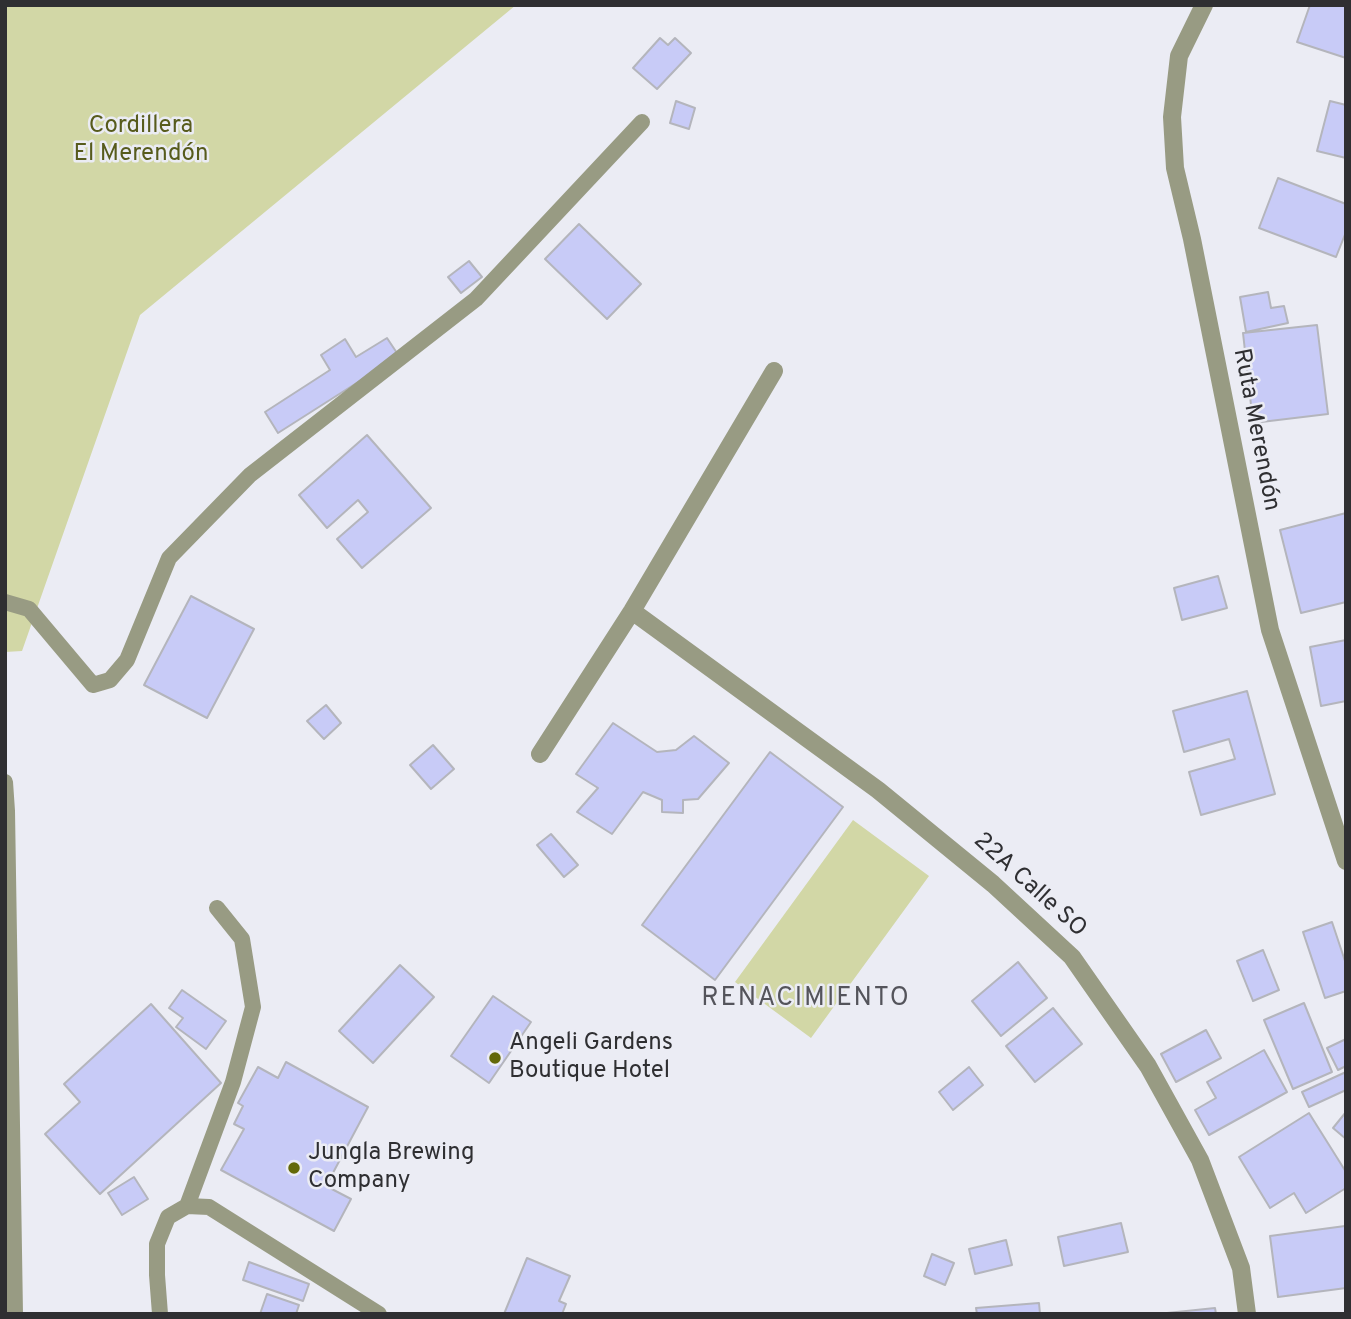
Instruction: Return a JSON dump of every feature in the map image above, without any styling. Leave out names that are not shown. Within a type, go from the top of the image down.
[{"type":"street","name":"Ruta Merendón","points":[[1205,5],[1179,56],[1172,117],[1175,169],[1192,239],[1270,630],[1346,861]]},
{"type":"street","points":[[540,754],[632,611],[774,371]]},
{"type":"street","name":"22A Calle SO","points":[[632,611],[878,790],[993,884],[1072,957],[1147,1066],[1200,1160],[1241,1268],[1247,1314]]},
{"type":"lane","points":[[5,602],[29,609],[93,685],[110,680],[127,660],[169,558],[250,475],[476,299],[642,122]]},
{"type":"lane","points":[[5,782],[15,1314]]},
{"type":"lane","points":[[187,1206],[233,1082],[253,1007],[242,939],[217,908]]},
{"type":"lane","points":[[160,1314],[157,1244],[168,1217],[187,1206],[209,1207],[379,1314]]},
{"type":"green space","name":"Cordillera El Merendón","points":[[5,5],[516,5],[140,315],[22,651],[5,652]]},
{"type":"green space","points":[[853,820],[929,876],[811,1038],[735,982]]},
{"type":"building","points":[[1310,5],[1346,5],[1346,58],[1297,42]]},
{"type":"building","points":[[660,38],[668,45],[675,38],[691,53],[657,89],[633,68]]},
{"type":"building","points":[[676,101],[695,108],[689,129],[670,123]]},
{"type":"building","points":[[1330,101],[1346,105],[1346,158],[1317,151]]},
{"type":"building","points":[[1278,178],[1346,204],[1346,232],[1336,257],[1259,228]]},
{"type":"building","points":[[579,224],[641,284],[607,319],[545,259]]},
{"type":"building","points":[[469,261],[482,277],[461,293],[448,277]]},
{"type":"building","points":[[1268,292],[1271,308],[1284,306],[1288,323],[1246,332],[1240,297]]},
{"type":"building","points":[[1317,325],[1328,414],[1253,423],[1243,333]]},
{"type":"building","points":[[387,338],[399,356],[278,433],[265,412],[330,370],[321,355],[345,339],[356,357]]},
{"type":"building","points":[[367,435],[431,508],[362,568],[337,539],[368,512],[358,500],[327,528],[299,495]]},
{"type":"building","points":[[1346,513],[1346,602],[1301,613],[1280,530]]},
{"type":"building","points":[[1218,576],[1227,608],[1182,620],[1174,588]]},
{"type":"building","points":[[191,596],[254,629],[207,718],[144,685]]},
{"type":"building","points":[[1346,640],[1346,701],[1321,706],[1310,647]]},
{"type":"building","points":[[1247,691],[1275,794],[1201,815],[1189,772],[1235,759],[1229,739],[1184,752],[1173,711]]},
{"type":"building","points":[[326,705],[341,723],[324,739],[307,721]]},
{"type":"building","points":[[613,723],[657,752],[676,750],[694,736],[729,763],[698,799],[683,800],[683,813],[662,812],[662,800],[643,792],[612,834],[577,812],[598,788],[576,774]]},
{"type":"building","points":[[433,745],[454,769],[431,789],[410,765]]},
{"type":"building","points":[[770,752],[843,807],[715,980],[642,925]]},
{"type":"building","points":[[551,834],[578,865],[564,877],[537,845]]},
{"type":"building","points":[[1332,922],[1346,964],[1346,991],[1325,998],[1303,932]]},
{"type":"building","points":[[1263,950],[1279,990],[1253,1001],[1237,961]]},
{"type":"building","points":[[1018,962],[1047,998],[1001,1036],[972,1001]]},
{"type":"building","points":[[400,965],[434,997],[373,1063],[339,1031]]},
{"type":"building","points":[[182,990],[226,1021],[206,1049],[176,1027],[183,1018],[169,1008]]},
{"type":"building","points":[[493,996],[531,1022],[489,1083],[451,1056]]},
{"type":"building","points":[[1304,1003],[1332,1072],[1293,1089],[1264,1020]]},
{"type":"building","points":[[151,1004],[221,1083],[100,1194],[45,1134],[80,1102],[64,1084]]},
{"type":"building","points":[[1053,1008],[1082,1044],[1035,1082],[1006,1046]]},
{"type":"building","points":[[1206,1030],[1221,1058],[1176,1082],[1161,1054]]},
{"type":"building","points":[[1346,1039],[1346,1066],[1338,1070],[1327,1048]]},
{"type":"building","points":[[1264,1050],[1287,1092],[1209,1135],[1195,1110],[1216,1098],[1207,1082]]},
{"type":"building","points":[[286,1062],[368,1107],[326,1186],[351,1199],[334,1231],[221,1170],[244,1129],[234,1124],[243,1106],[238,1103],[258,1067],[278,1078]]},
{"type":"building","points":[[969,1067],[983,1085],[953,1110],[939,1092]]},
{"type":"building","points":[[1346,1072],[1346,1090],[1309,1107],[1302,1092]]},
{"type":"building","points":[[1346,1112],[1346,1139],[1333,1128]]},
{"type":"building","points":[[1309,1113],[1346,1172],[1346,1188],[1306,1213],[1294,1193],[1270,1208],[1239,1157]]},
{"type":"building","points":[[134,1177],[148,1199],[122,1215],[108,1193]]},
{"type":"building","points":[[1121,1223],[1128,1252],[1064,1266],[1058,1237]]},
{"type":"building","points":[[1345,1226],[1346,1288],[1278,1297],[1270,1236]]},
{"type":"building","points":[[1006,1240],[1012,1265],[975,1274],[969,1249]]},
{"type":"building","points":[[932,1254],[954,1263],[945,1285],[924,1276]]},
{"type":"building","points":[[527,1258],[570,1276],[559,1301],[566,1304],[562,1314],[504,1314]]},
{"type":"building","points":[[249,1262],[309,1284],[303,1301],[243,1280]]},
{"type":"building","points":[[267,1294],[299,1305],[296,1314],[260,1314]]},
{"type":"building","points":[[1039,1303],[1040,1314],[977,1314],[976,1308]]},
{"type":"building","points":[[1215,1308],[1216,1314],[1167,1313]]},
{"type":"place","name":"Angeli Gardens Boutique Hotel","points":[[495,1058]]},
{"type":"place","name":"Jungla Brewing Company","points":[[294,1168]]},
{"type":"district","name":"RENACIMIENTO","points":[[806,1000]]}]
